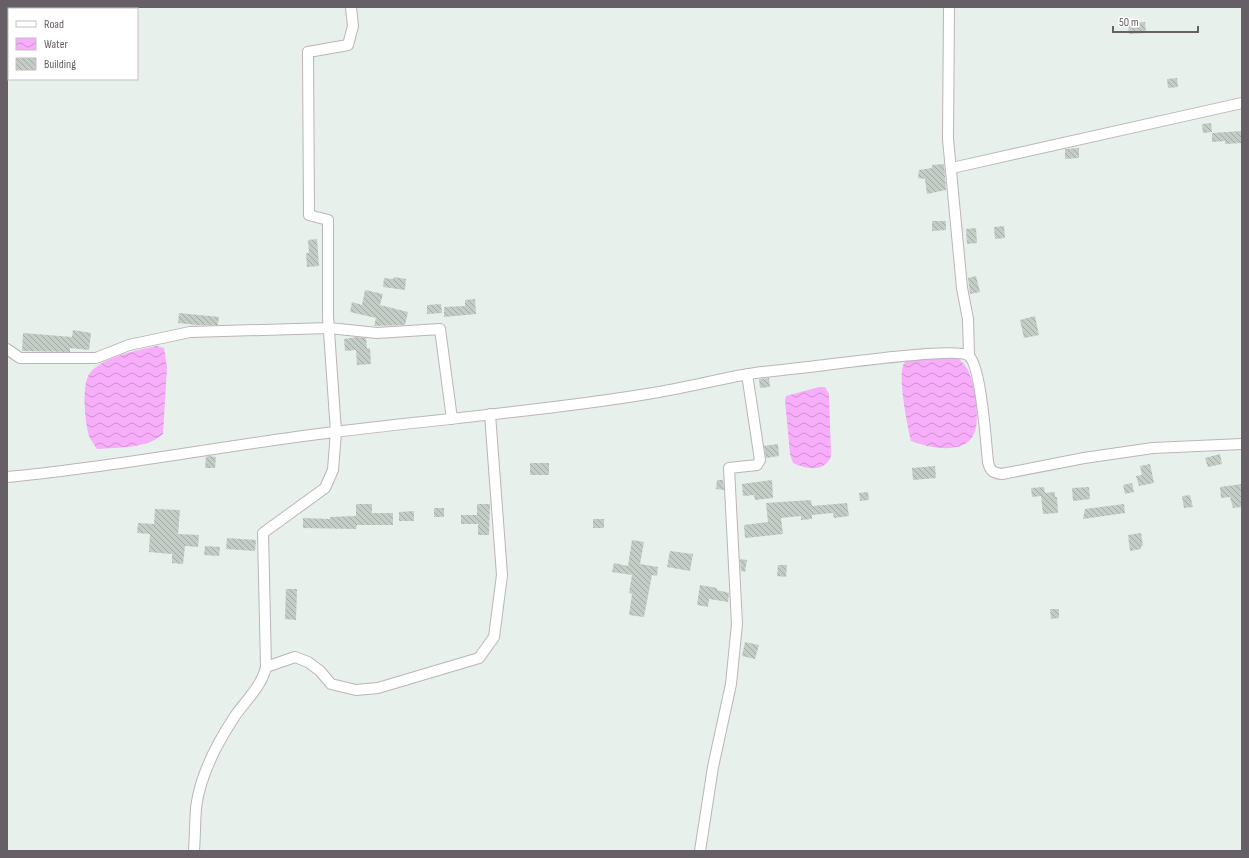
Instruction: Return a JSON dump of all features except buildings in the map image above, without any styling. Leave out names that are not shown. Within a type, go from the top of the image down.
[{"type":"street","points":[[194,851],[196,807],[207,769],[216,749],[235,716],[263,678],[266,667],[263,534],[324,488],[333,470],[336,432],[329,328],[328,220],[309,215],[308,52],[348,45],[353,26],[351,7]]},
{"type":"street","points":[[949,7],[948,139],[952,168],[962,288],[968,319],[969,356],[974,365],[978,378],[990,469],[995,474],[1002,474],[1084,458],[1153,448],[1242,444]]},
{"type":"street","points":[[952,168],[1242,103]]},
{"type":"street","points":[[7,349],[20,358],[96,358],[130,345],[190,332],[329,328],[377,333],[440,329],[452,419]]},
{"type":"street","points":[[7,478],[63,472],[224,447],[336,432],[647,394],[747,374],[960,352],[969,356]]},
{"type":"street","points":[[700,851],[730,684],[737,624],[729,468],[757,465],[760,460],[747,374]]},
{"type":"street","points":[[266,667],[296,657],[308,662],[320,671],[331,684],[356,690],[378,688],[479,658],[494,637],[502,575],[490,414]]},
{"type":"water","points":[[157,346],[164,348],[167,367],[163,434],[156,439],[141,445],[97,449],[89,436],[86,422],[85,386],[87,378],[96,367],[111,358]]},
{"type":"water","points":[[956,356],[968,370],[973,386],[977,407],[977,418],[973,436],[968,442],[962,445],[948,448],[932,447],[911,441],[905,413],[902,388],[903,368],[905,362],[909,359],[922,357]]},
{"type":"water","points":[[819,387],[825,387],[829,394],[831,456],[824,465],[809,468],[793,463],[790,454],[785,400],[786,396]]}]
